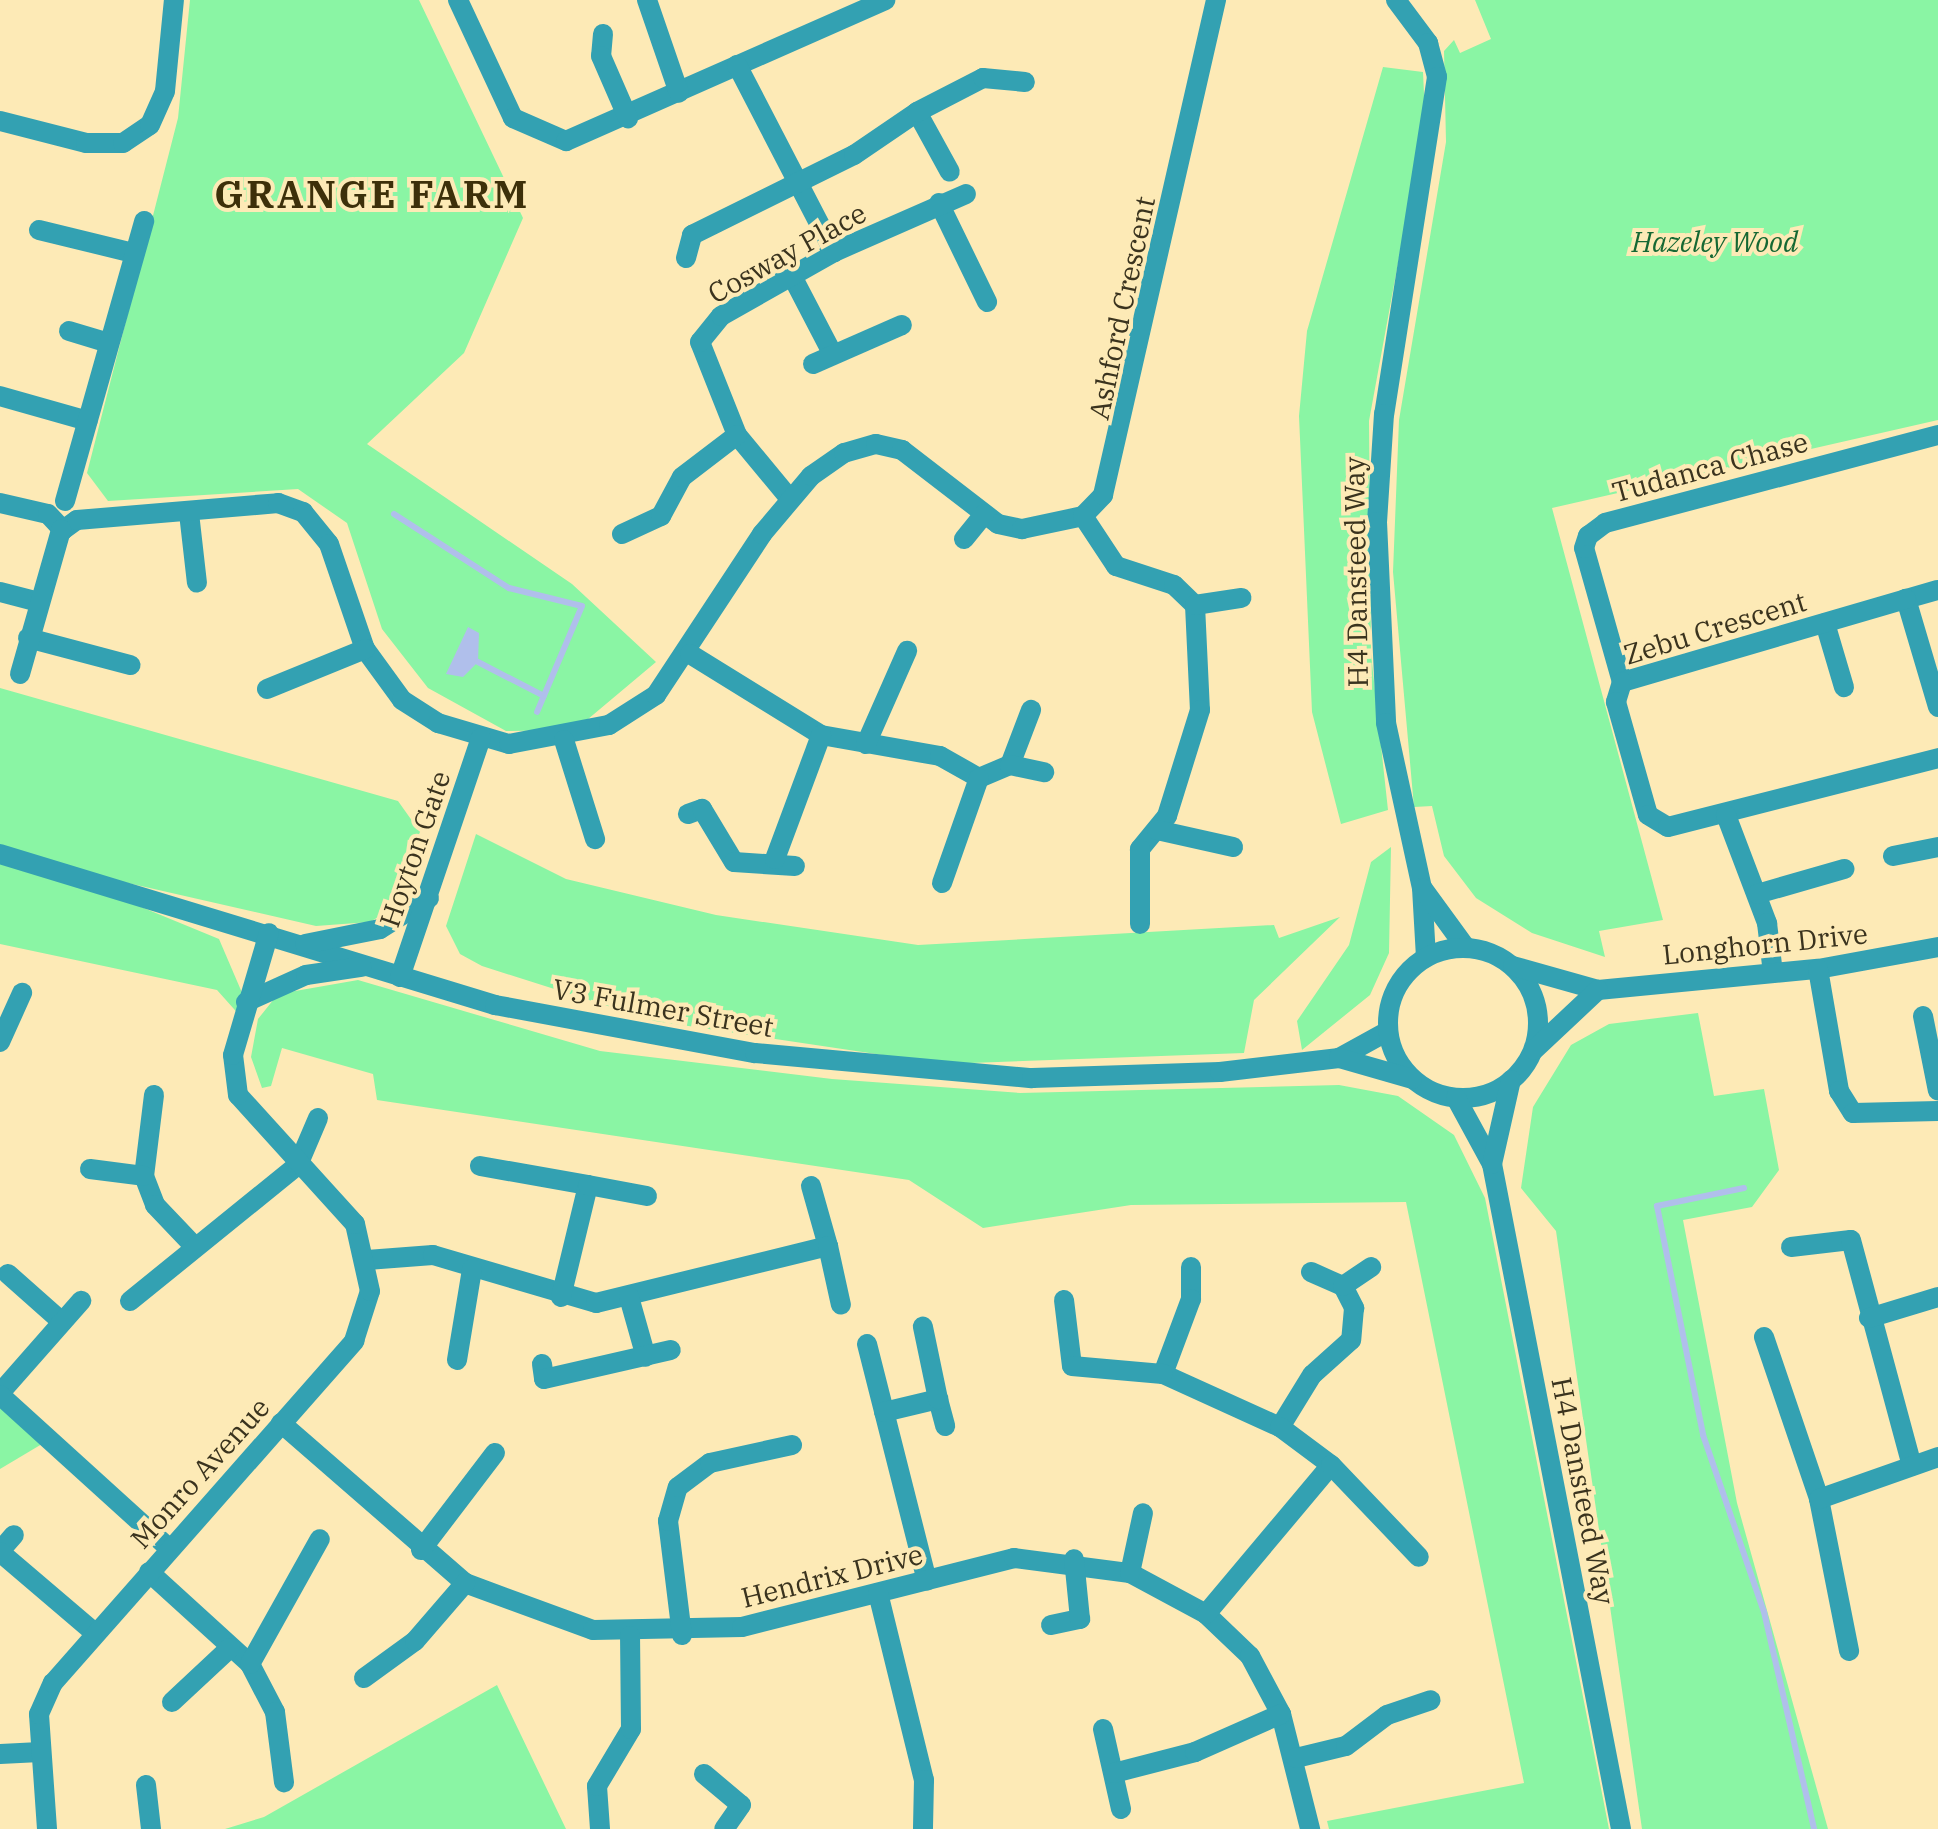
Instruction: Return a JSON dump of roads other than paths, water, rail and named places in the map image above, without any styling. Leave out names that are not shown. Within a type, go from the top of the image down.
[{"type":"street","points":[[0,122],[86,143],[123,143],[150,125],[166,90],[174,0]]},
{"type":"street","points":[[458,0],[513,118],[534,135],[566,142],[628,118],[884,0]]},
{"type":"street","points":[[647,0],[679,93]]},
{"type":"street","points":[[829,0],[839,22]]},
{"type":"street","name":"Ashford Crescent","points":[[1083,516],[1116,466],[1216,0]]},
{"type":"street","name":"H4 Dansteed Way","points":[[1396,0],[1428,43],[1437,77],[1384,414],[1377,522],[1386,722],[1422,888],[1426,958]]},
{"type":"street","points":[[603,34],[601,56],[628,118]]},
{"type":"street","points":[[738,65],[834,252]]},
{"type":"street","points":[[686,258],[692,235],[982,78],[1024,82]]},
{"type":"street","points":[[917,112],[950,172]]},
{"type":"street","name":"Cosway Place","points":[[790,499],[737,435],[700,342],[721,316],[834,252],[966,194]]},
{"type":"street","points":[[939,203],[987,302]]},
{"type":"street","points":[[20,674],[132,253],[144,221]]},
{"type":"street","points":[[39,230],[132,253]]},
{"type":"street","points":[[792,276],[832,353]]},
{"type":"street","points":[[813,364],[902,325]]},
{"type":"street","points":[[69,330],[108,343]]},
{"type":"street","points":[[0,396],[88,421]]},
{"type":"street","points":[[622,534],[661,516],[682,477],[737,435]]},
{"type":"street","name":"Tudanca Chase","points":[[1622,682],[1584,548],[1588,536],[1606,522],[1938,435]]},
{"type":"street","points":[[0,503],[63,516],[188,513],[278,503],[318,524],[365,649],[402,700],[480,738],[564,740],[656,695],[690,654],[790,499],[844,453],[876,444],[926,464],[984,514],[1022,528],[1083,516],[1116,566],[1174,585],[1194,605],[1200,710],[1156,830],[1138,864],[1140,924]]},
{"type":"street","points":[[188,513],[197,583]]},
{"type":"street","points":[[964,539],[984,514]]},
{"type":"street","name":"Zebu Crescent","points":[[1938,590],[1622,682],[1616,702],[1648,815],[1668,827],[1938,758]]},
{"type":"street","points":[[0,592],[39,602]]},
{"type":"street","points":[[1194,605],[1241,598]]},
{"type":"street","points":[[1906,599],[1938,706]]},
{"type":"street","points":[[1825,623],[1844,687]]},
{"type":"street","points":[[28,638],[130,665]]},
{"type":"street","points":[[267,690],[365,649]]},
{"type":"street","points":[[866,744],[886,682],[906,651]]},
{"type":"street","points":[[690,654],[822,735],[940,756],[979,778]]},
{"type":"street","points":[[1010,765],[1031,710]]},
{"type":"street","points":[[688,814],[702,809],[734,862],[785,863],[822,735]]},
{"type":"street","name":"Hoyton Gate","points":[[400,977],[480,738]]},
{"type":"street","points":[[564,740],[595,838]]},
{"type":"street","points":[[942,883],[979,778],[1010,765],[1044,772]]},
{"type":"street","points":[[1726,814],[1757,894],[1773,973]]},
{"type":"street","points":[[1156,830],[1233,847]]},
{"type":"street","points":[[1893,856],[1938,848]]},
{"type":"street","name":"V3 Fulmer Street","points":[[0,854],[495,1005],[841,1064],[1032,1078],[1220,1072],[1280,1068],[1339,1058],[1388,1031]]},
{"type":"street","points":[[1757,894],[1844,868]]},
{"type":"street","name":"H4 Dansteed Way","points":[[1422,888],[1466,948]]},
{"type":"street","points":[[303,944],[380,929],[429,898]]},
{"type":"street","name":"Monro Avenue","points":[[46,1829],[39,1714],[53,1683],[354,1341],[370,1290],[367,1260],[354,1224],[238,1096],[232,1054],[269,933]]},
{"type":"street","name":"Longhorn Drive","points":[[1512,966],[1598,990],[1818,969],[1938,946]]},
{"type":"street","points":[[1532,1052],[1538,1015],[1512,966],[1466,948],[1426,958],[1400,981],[1388,1031],[1412,1079],[1456,1098],[1511,1080],[1532,1052],[1598,990]]},
{"type":"street","points":[[246,1002],[306,976],[368,966]]},
{"type":"street","points":[[1818,969],[1839,1091],[1854,1113],[1938,1111]]},
{"type":"street","points":[[0,1042],[22,994]]},
{"type":"street","points":[[1924,1016],[1934,1045],[1938,1091]]},
{"type":"street","name":"V3 Fulmer Street","points":[[1339,1058],[1412,1079]]},
{"type":"street","name":"H4 Dansteed Way","points":[[1492,1164],[1511,1080]]},
{"type":"street","points":[[154,1095],[144,1176],[155,1205],[195,1247]]},
{"type":"street","name":"H4 Dansteed Way","points":[[1456,1098],[1492,1164],[1621,1829]]},
{"type":"street","points":[[130,1301],[298,1166],[318,1118]]},
{"type":"street","points":[[480,1166],[647,1196]]},
{"type":"street","points":[[90,1169],[144,1176]]},
{"type":"street","points":[[561,1297],[588,1185]]},
{"type":"street","points":[[811,1186],[842,1305]]},
{"type":"street","points":[[1791,1248],[1850,1240],[1912,1466]]},
{"type":"street","points":[[367,1260],[433,1255],[561,1297],[629,1296],[828,1246]]},
{"type":"street","points":[[1343,1286],[1371,1267]]},
{"type":"street","points":[[1162,1374],[1192,1299],[1191,1268]]},
{"type":"street","points":[[458,1360],[472,1269]]},
{"type":"street","points":[[1280,1428],[1312,1376],[1351,1340],[1354,1308],[1343,1286],[1310,1272]]},
{"type":"street","points":[[8,1274],[62,1322]]},
{"type":"street","points":[[629,1296],[646,1358]]},
{"type":"street","points":[[1870,1318],[1938,1297]]},
{"type":"street","points":[[1064,1300],[1072,1366],[1162,1374],[1280,1428],[1331,1465],[1418,1557]]},
{"type":"street","points":[[82,1301],[0,1394],[169,1548]]},
{"type":"street","points":[[923,1327],[945,1426]]},
{"type":"street","points":[[1764,1338],[1819,1499],[1848,1651]]},
{"type":"street","points":[[867,1344],[927,1581]]},
{"type":"street","points":[[542,1364],[544,1379],[671,1350]]},
{"type":"street","points":[[884,1412],[938,1399]]},
{"type":"street","name":"Hendrix Drive","points":[[281,1423],[421,1550],[465,1583],[536,1615],[630,1636],[682,1635],[878,1593],[1014,1558],[1074,1559],[1130,1573],[1206,1614],[1250,1656],[1281,1714],[1296,1758],[1310,1829]]},
{"type":"street","points":[[682,1635],[668,1522],[678,1487],[710,1463],[792,1445]]},
{"type":"street","points":[[421,1550],[495,1453]]},
{"type":"street","points":[[1819,1499],[1938,1457]]},
{"type":"street","points":[[1206,1614],[1331,1465]]},
{"type":"street","points":[[1130,1573],[1143,1513]]},
{"type":"street","points":[[250,1664],[320,1539]]},
{"type":"street","points":[[5,1546],[95,1634]]},
{"type":"street","points":[[1051,1625],[1080,1619],[1074,1559]]},
{"type":"street","points":[[149,1572],[250,1664],[276,1712],[284,1782]]},
{"type":"street","points":[[364,1678],[416,1641],[465,1583]]},
{"type":"street","points":[[878,1593],[924,1780],[923,1829]]},
{"type":"street","points":[[600,1829],[598,1786],[631,1730],[630,1636]]},
{"type":"street","points":[[172,1702],[230,1648]]},
{"type":"street","points":[[1296,1758],[1346,1746],[1386,1715],[1432,1700]]},
{"type":"street","points":[[1114,1773],[1195,1752],[1281,1714]]},
{"type":"street","points":[[1104,1730],[1121,1809]]},
{"type":"street","points":[[0,1754],[40,1752]]},
{"type":"street","points":[[704,1774],[741,1806],[724,1829]]},
{"type":"street","points":[[146,1785],[151,1829]]},
{"type":"water","points":[[468,627],[479,633],[478,662],[463,677],[446,674]]},
{"type":"waterway","points":[[394,514],[509,588],[582,606],[537,712]]},
{"type":"waterway","points":[[478,662],[544,696]]},
{"type":"waterway","points":[[1744,1188],[1657,1206],[1703,1435],[1764,1612],[1814,1829]]},
{"type":"district","name":"GRANGE FARM","points":[[372,194]]},
{"type":"park label","name":"Hazeley Wood","points":[[1715,242]]}]
